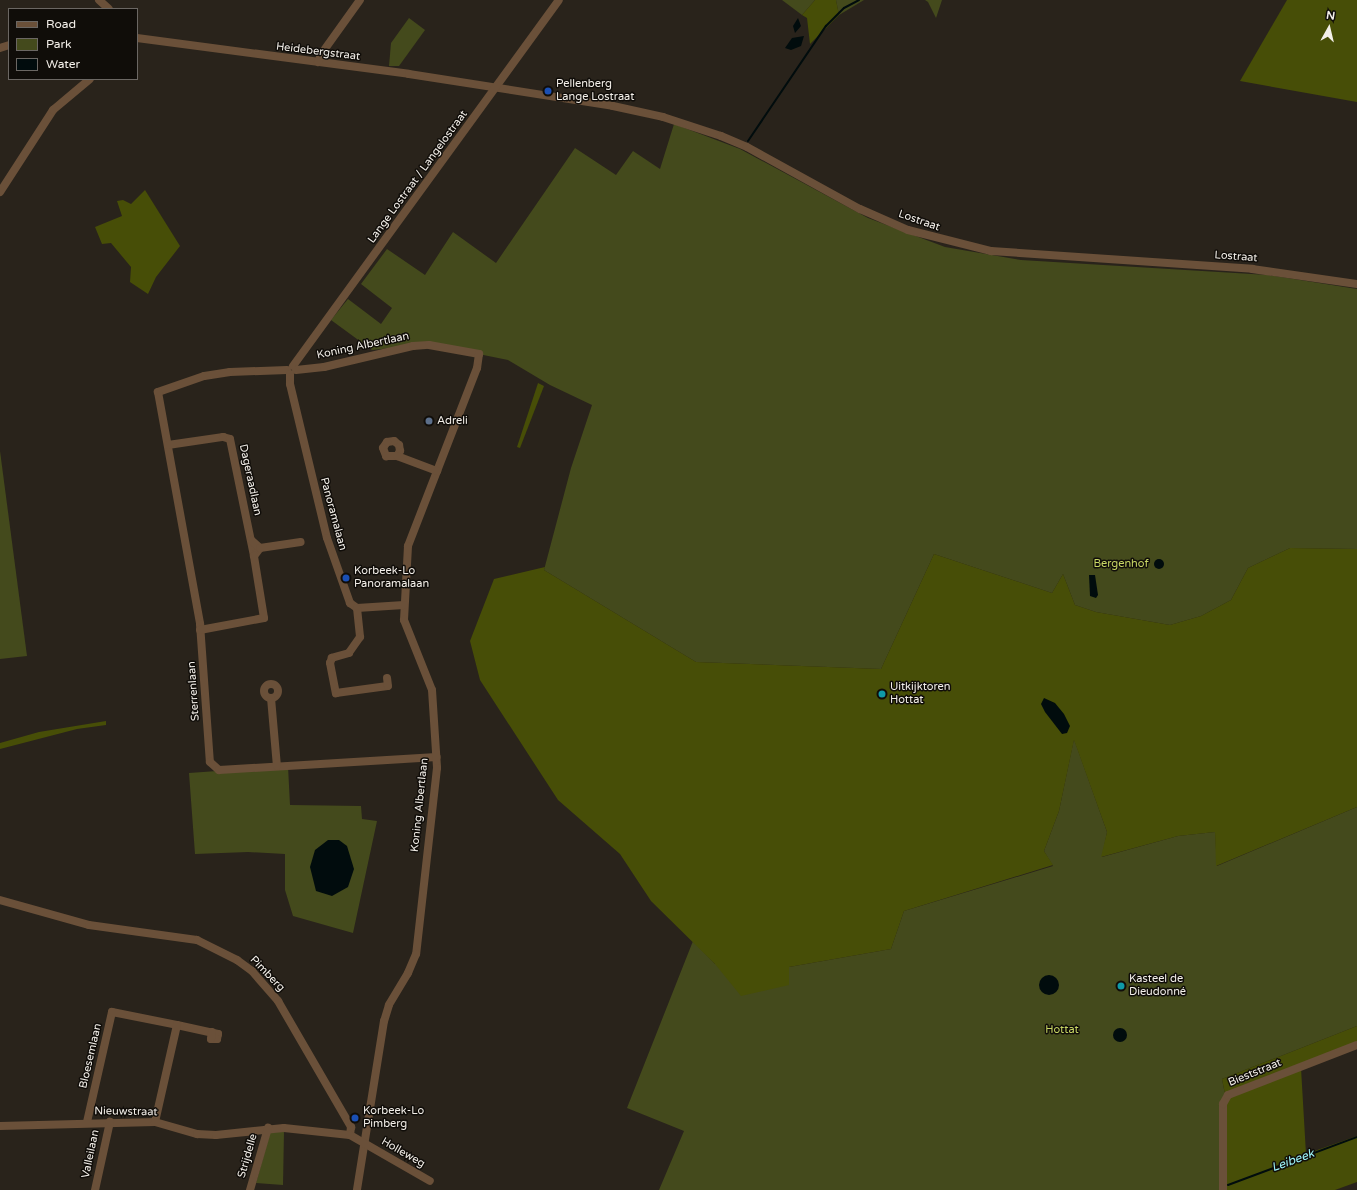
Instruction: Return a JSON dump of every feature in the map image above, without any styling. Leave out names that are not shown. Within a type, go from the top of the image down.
[{"type":"street","points":[[99,0],[108,8]]},
{"type":"street","points":[[318,62],[322,53],[360,0]]},
{"type":"street","name":"Lange Lostraat / Langelostraat","points":[[291,370],[497,88],[531,35],[559,0]]},
{"type":"street","name":"Heidebergstraat","points":[[138,38],[497,88]]},
{"type":"street","points":[[0,192],[53,110],[89,80]]},
{"type":"street","name":"Lostraat","points":[[497,88],[613,106],[684,123],[721,136],[768,157],[884,219],[928,236],[964,246],[1023,255],[1292,272],[1357,284]]},
{"type":"street","name":"Koning Albertlaan","points":[[291,370],[324,366],[413,346],[429,345],[479,354],[477,368],[409,538],[404,605],[406,625],[432,690],[437,757],[416,954],[386,1012],[366,1145],[357,1190]]},
{"type":"street","name":"Sterrenlaan","points":[[291,370],[230,372],[211,375],[158,392],[200,630],[210,762],[219,770],[437,757]]},
{"type":"street","name":"Panoramalaan","points":[[291,370],[290,384],[327,538],[348,600],[352,606],[357,608]]},
{"type":"street","name":"Dageraadlaan","points":[[168,445],[223,437],[230,440],[251,540],[263,608],[264,618],[200,630]]},
{"type":"street","points":[[397,456],[437,471]]},
{"type":"street","points":[[251,540],[260,548]]},
{"type":"street","points":[[254,556],[260,548],[301,542]]},
{"type":"street","points":[[387,678],[388,686],[336,693],[330,663],[332,658],[349,653],[360,637],[357,608],[404,605]]},
{"type":"street","points":[[271,698],[277,766]]},
{"type":"street","name":"Pimberg","points":[[0,900],[89,925],[192,939],[209,944],[237,960],[252,971],[278,1001],[351,1127],[350,1135]]},
{"type":"street","name":"Bloesemlaan","points":[[87,1122],[112,1012],[177,1025],[218,1034],[217,1039],[211,1039],[212,1032]]},
{"type":"street","points":[[155,1122],[177,1025]]},
{"type":"street","name":"Bieststraat","points":[[1223,1190],[1223,1104],[1228,1095],[1357,1045]]},
{"type":"street","name":"Nieuwstraat","points":[[0,1126],[87,1122],[155,1122],[197,1134],[216,1136],[268,1128],[350,1135],[366,1145]]},
{"type":"street","name":"Valleilaan","points":[[95,1190],[110,1122]]},
{"type":"street","name":"Strijdelle","points":[[250,1190],[268,1128]]},
{"type":"street","name":"Holleweg","points":[[366,1145],[430,1181]]},
{"type":"green space","points":[[782,0],[815,0],[802,15]]},
{"type":"green space","points":[[815,0],[836,0],[839,15],[810,44],[807,18],[802,15]]},
{"type":"green space","points":[[836,0],[864,0],[839,15]]},
{"type":"green space","points":[[925,0],[942,0],[936,18],[928,2]]},
{"type":"green space","points":[[1287,0],[1357,0],[1357,102],[1240,81]]},
{"type":"green space","points":[[409,18],[425,30],[399,66],[389,66],[391,43]]},
{"type":"green space","name":"Bergenhof","points":[[674,124],[740,149],[868,218],[945,247],[1021,260],[1268,275],[1357,289],[1357,549],[1290,548],[1248,568],[1231,600],[1201,616],[1170,625],[1096,612],[1075,605],[1063,574],[1052,593],[934,554],[881,669],[696,662],[544,570],[571,468],[592,405],[550,385],[508,360],[429,344],[372,350],[331,320],[348,299],[381,324],[392,308],[361,284],[387,249],[425,275],[453,232],[496,263],[575,148],[616,175],[633,151],[660,169]]},
{"type":"green space","points":[[145,190],[180,246],[156,277],[148,294],[130,282],[131,267],[111,243],[102,244],[95,227],[122,216],[117,201],[123,200],[131,204]]},
{"type":"green space","points":[[538,383],[544,386],[520,448],[517,447]]},
{"type":"green space","points":[[0,451],[27,656],[0,659]]},
{"type":"green space","points":[[1290,548],[1357,549],[1357,807],[1216,866],[1215,832],[1178,836],[1101,857],[1107,832],[1074,740],[1059,811],[1044,851],[1053,865],[904,911],[891,949],[789,967],[789,985],[741,996],[715,964],[651,901],[620,854],[558,800],[480,680],[470,641],[494,579],[545,567],[544,570],[696,662],[881,669],[934,554],[1052,593],[1063,574],[1075,605],[1096,612],[1170,625],[1201,616],[1231,600],[1248,568]]},
{"type":"green space","points":[[106,721],[106,725],[77,729],[0,749],[0,743],[39,732]]},
{"type":"green space","name":"Hottat","points":[[1074,739],[1107,832],[1102,857],[1178,836],[1215,832],[1217,866],[1357,807],[1357,1026],[1222,1079],[1225,1094],[1220,1190],[659,1190],[684,1131],[627,1108],[693,941],[715,964],[789,967],[891,949],[904,911],[1053,866],[1044,851],[1059,811]]},
{"type":"green space","points":[[288,766],[290,805],[361,806],[362,819],[377,821],[353,933],[293,916],[285,890],[285,854],[248,852],[195,854],[189,773]]},
{"type":"green space","points":[[1357,1026],[1357,1042],[1225,1094],[1222,1079]]},
{"type":"green space","points":[[1301,1068],[1306,1154],[1357,1136],[1357,1182],[1335,1190],[1224,1190],[1227,1098]]},
{"type":"green space","points":[[284,1131],[283,1185],[256,1183],[270,1133]]},
{"type":"water","points":[[798,18],[801,26],[795,33],[793,26]]},
{"type":"water","points":[[804,36],[801,46],[791,50],[785,48],[792,38]]},
{"type":"water","points":[[1159,559],[1164,564],[1159,569],[1154,564]]},
{"type":"water","points":[[1089,575],[1095,575],[1098,595],[1096,598],[1090,596]]},
{"type":"water","points":[[1044,698],[1055,703],[1064,714],[1070,726],[1067,733],[1062,734],[1045,712],[1041,704]]},
{"type":"water","points":[[328,840],[339,840],[347,846],[354,869],[348,887],[332,896],[316,891],[310,867],[315,850]]},
{"type":"water","points":[[1049,975],[1056,978],[1059,985],[1056,992],[1049,995],[1042,992],[1039,985],[1042,978]]},
{"type":"water","points":[[1120,1028],[1125,1030],[1127,1035],[1125,1040],[1120,1042],[1115,1040],[1113,1035],[1115,1030]]},
{"type":"waterway","points":[[748,141],[826,26],[844,8],[859,0]]},
{"type":"waterway","name":"Leibeek","points":[[1228,1185],[1357,1137]]},
{"type":"place","name":"Pellenberg Lange Lostraat","points":[[548,91]]},
{"type":"place","name":"Adreli","points":[[429,421]]},
{"type":"place","name":"Korbeek-Lo Panoramalaan","points":[[346,578]]},
{"type":"place","name":"Uitkijktoren Hottat","points":[[882,694]]},
{"type":"place","name":"Kasteel de Dieudonné","points":[[1121,986]]},
{"type":"place","name":"Korbeek-Lo Pimberg","points":[[355,1118]]}]
